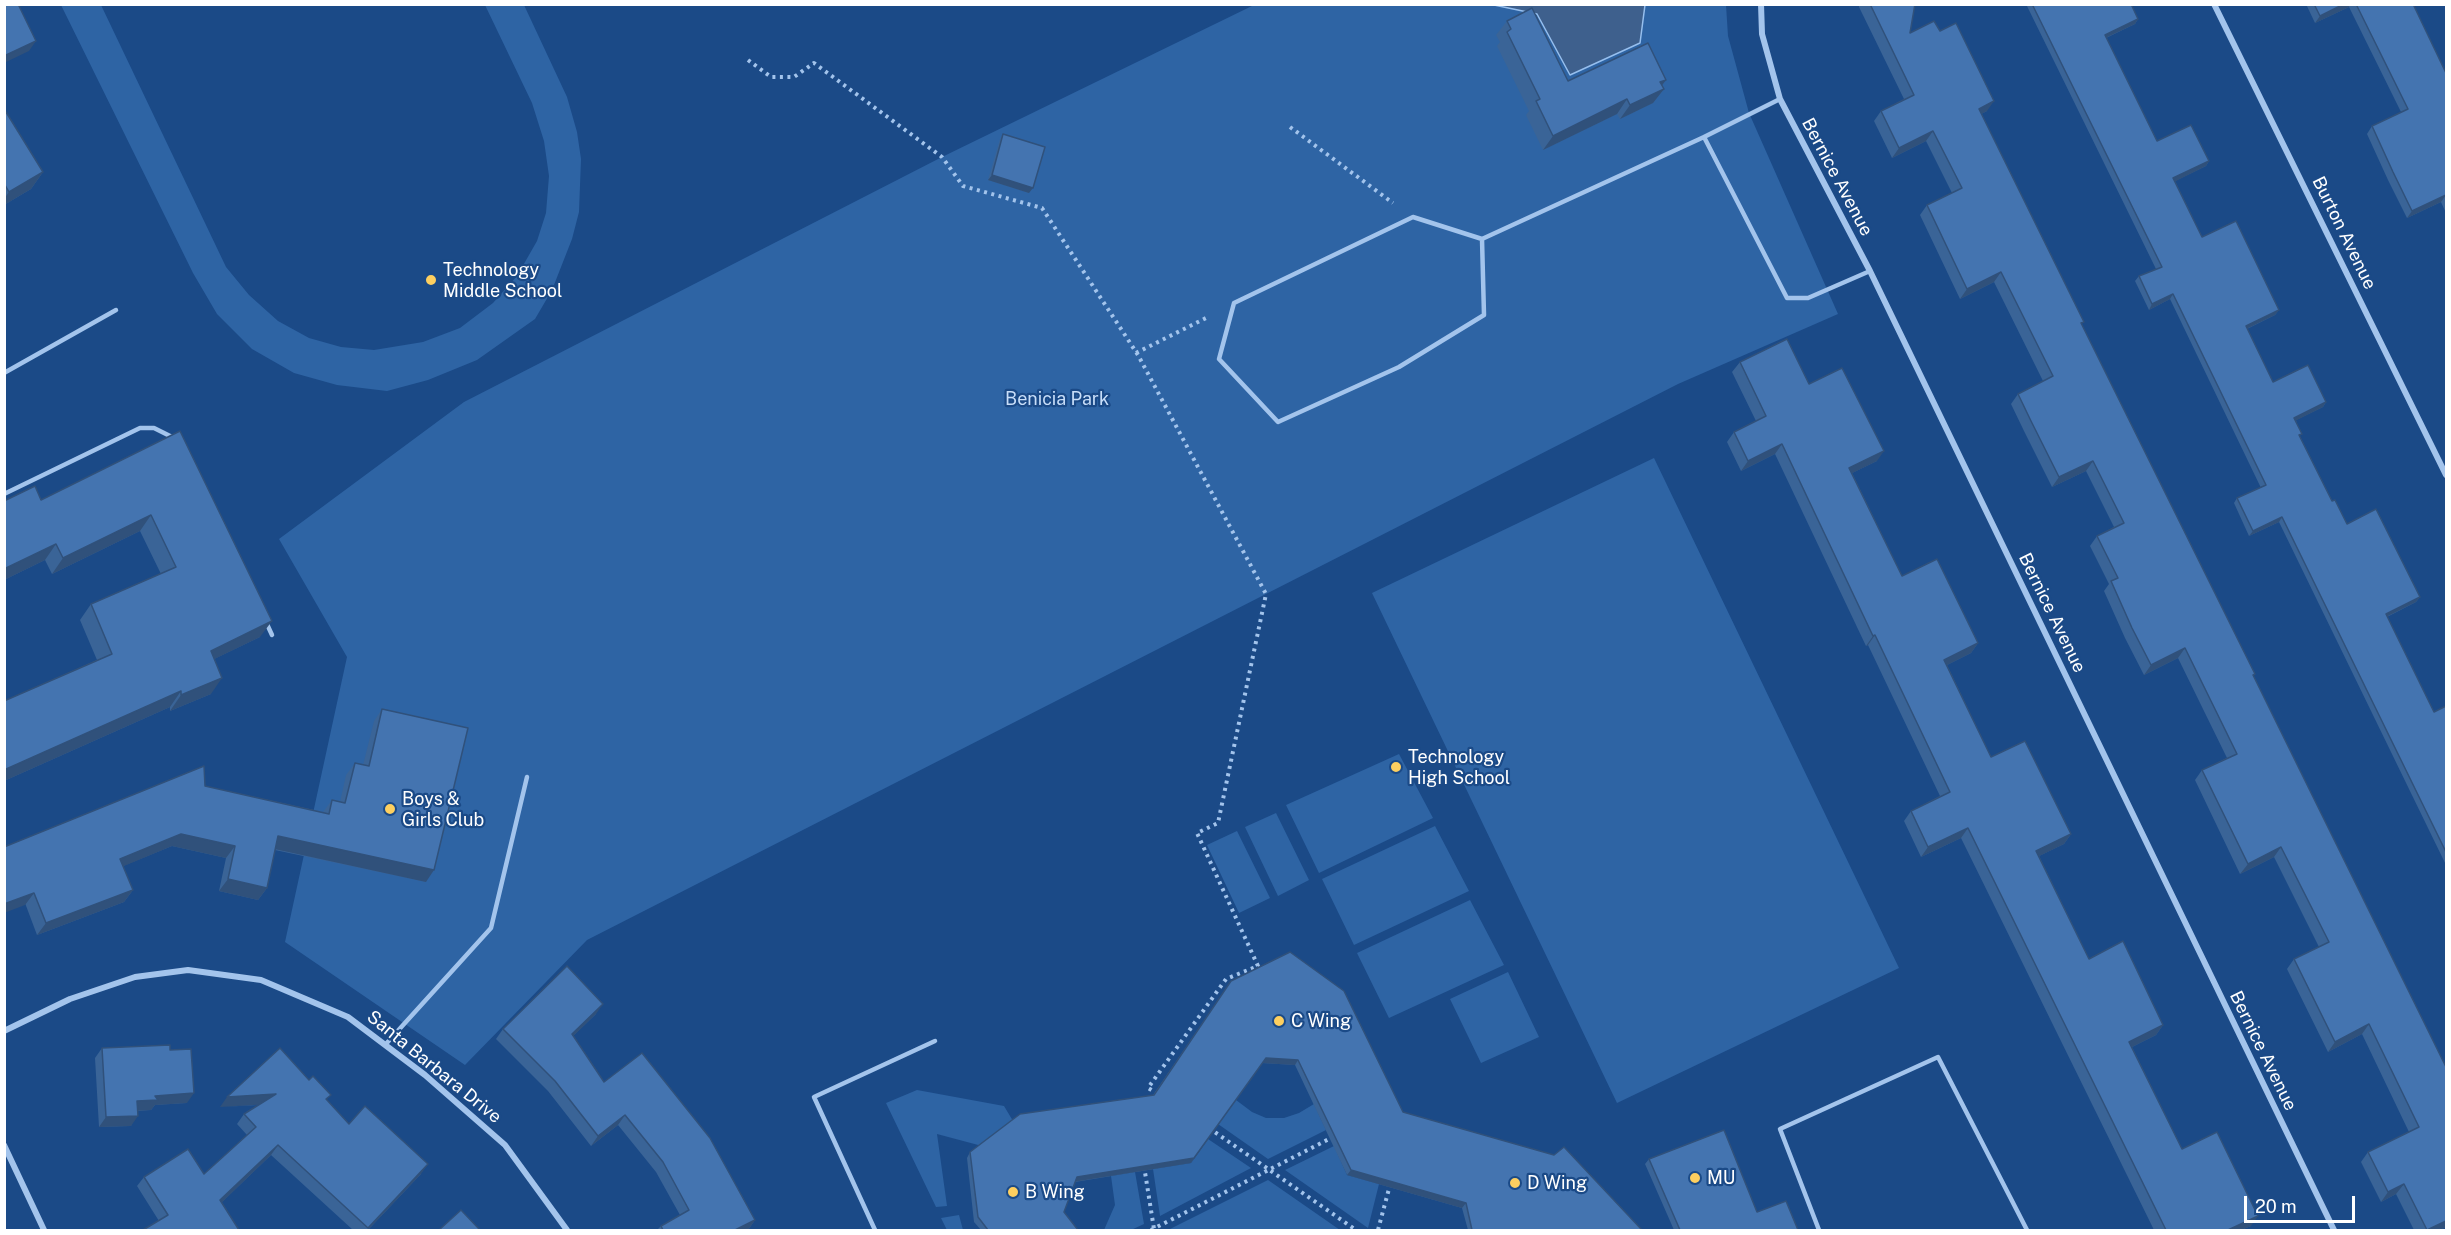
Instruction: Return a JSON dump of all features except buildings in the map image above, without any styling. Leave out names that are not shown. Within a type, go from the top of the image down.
[{"type":"street","name":"Bernice Avenue","points":[[1761,4],[1762,34],[1779,99],[1870,271],[2334,1230]]},
{"type":"street","name":"Burton Avenue","points":[[2214,4],[2446,475]]},
{"type":"street","name":"Santa Barbara Drive","points":[[4,1031],[70,999],[135,977],[188,970],[261,980],[348,1017],[425,1075],[505,1145],[567,1230]]},
{"type":"street","points":[[4,1145],[44,1230]]},
{"type":"lane","points":[[1482,239],[1484,315],[1400,367],[1278,422],[1219,359],[1234,303],[1413,217],[1482,239],[1704,137],[1779,99]]},
{"type":"lane","points":[[1704,137],[1787,298],[1808,298],[1870,271]]},
{"type":"lane","points":[[4,373],[116,310]]},
{"type":"lane","points":[[4,494],[140,428],[154,428],[175,438],[180,448]]},
{"type":"lane","points":[[265,618],[272,635]]},
{"type":"lane","points":[[386,1045],[491,928],[527,777]]},
{"type":"lane","points":[[875,1230],[814,1097],[935,1041]]},
{"type":"lane","points":[[1819,1230],[1779,1129],[1938,1057],[2027,1230]]},
{"type":"path","points":[[748,60],[771,77],[794,77],[814,63],[942,157],[963,186],[1042,208],[1136,353],[1266,594],[1218,823],[1197,833],[1258,966],[1226,979],[1148,1088],[1168,1101]]},
{"type":"path","points":[[1290,127],[1413,217]]},
{"type":"path","points":[[1136,353],[1234,303]]},
{"type":"path","points":[[1213,1117],[1206,1126],[1356,1230]]},
{"type":"path","points":[[1143,1162],[1153,1230],[1336,1135],[1341,1143]]},
{"type":"path","points":[[1378,1230],[1392,1176]]},
{"type":"green space","points":[[61,5],[101,5],[226,267],[249,295],[278,321],[309,338],[341,347],[374,350],[423,342],[460,328],[493,303],[517,276],[537,241],[546,213],[549,176],[544,141],[532,103],[485,5],[524,5],[567,97],[577,132],[581,159],[579,212],[572,239],[552,290],[535,319],[477,360],[428,380],[387,391],[337,385],[294,373],[252,349],[217,314],[193,273]]},
{"type":"green space","name":"Benicia Park","points":[[1254,5],[1726,5],[1728,36],[1749,113],[1838,314],[1678,384],[587,940],[465,1065],[285,942],[347,657],[279,539],[464,402],[942,157]]},
{"type":"green space","points":[[1654,458],[1899,968],[1617,1103],[1372,593]]},
{"type":"green space","points":[[1399,754],[1433,818],[1319,873],[1286,805]]},
{"type":"green space","points":[[1276,813],[1309,880],[1278,896],[1245,827]]},
{"type":"green space","points":[[1435,826],[1469,891],[1354,945],[1322,879]]},
{"type":"green space","points":[[1237,831],[1270,898],[1239,913],[1207,845]]},
{"type":"green space","points":[[1470,900],[1504,965],[1389,1018],[1357,953]]},
{"type":"green space","points":[[1508,972],[1539,1037],[1481,1063],[1450,999]]},
{"type":"green space","points":[[917,1090],[1004,1106],[1013,1121],[982,1146],[937,1134],[947,1206],[936,1207],[886,1103]]},
{"type":"green space","points":[[1236,1100],[1252,1112],[1266,1118],[1284,1118],[1299,1113],[1314,1104],[1326,1130],[1268,1159],[1218,1124]]},
{"type":"green space","points":[[1208,1139],[1251,1168],[1160,1216],[1153,1169],[1191,1163]]},
{"type":"green space","points":[[1334,1146],[1347,1175],[1379,1184],[1368,1228],[1285,1170]]},
{"type":"green space","points":[[1135,1172],[1144,1224],[1131,1230],[1104,1230],[1115,1205],[1111,1176]]},
{"type":"green space","points":[[1268,1180],[1340,1230],[1168,1230]]},
{"type":"green space","points":[[959,1215],[963,1230],[947,1230],[941,1218]]},
{"type":"shaded area","points":[[1494,5],[1645,5],[1640,43],[1570,75],[1537,14]]},
{"type":"place","name":"Technology Middle School","points":[[431,280]]},
{"type":"place","name":"Technology High School","points":[[1396,767]]},
{"type":"place","name":"Boys & Girls Club","points":[[390,809]]},
{"type":"place","name":"C Wing","points":[[1279,1021]]},
{"type":"place","name":"MU","points":[[1695,1178]]},
{"type":"place","name":"D Wing","points":[[1515,1183]]},
{"type":"place","name":"B Wing","points":[[1013,1192]]}]
